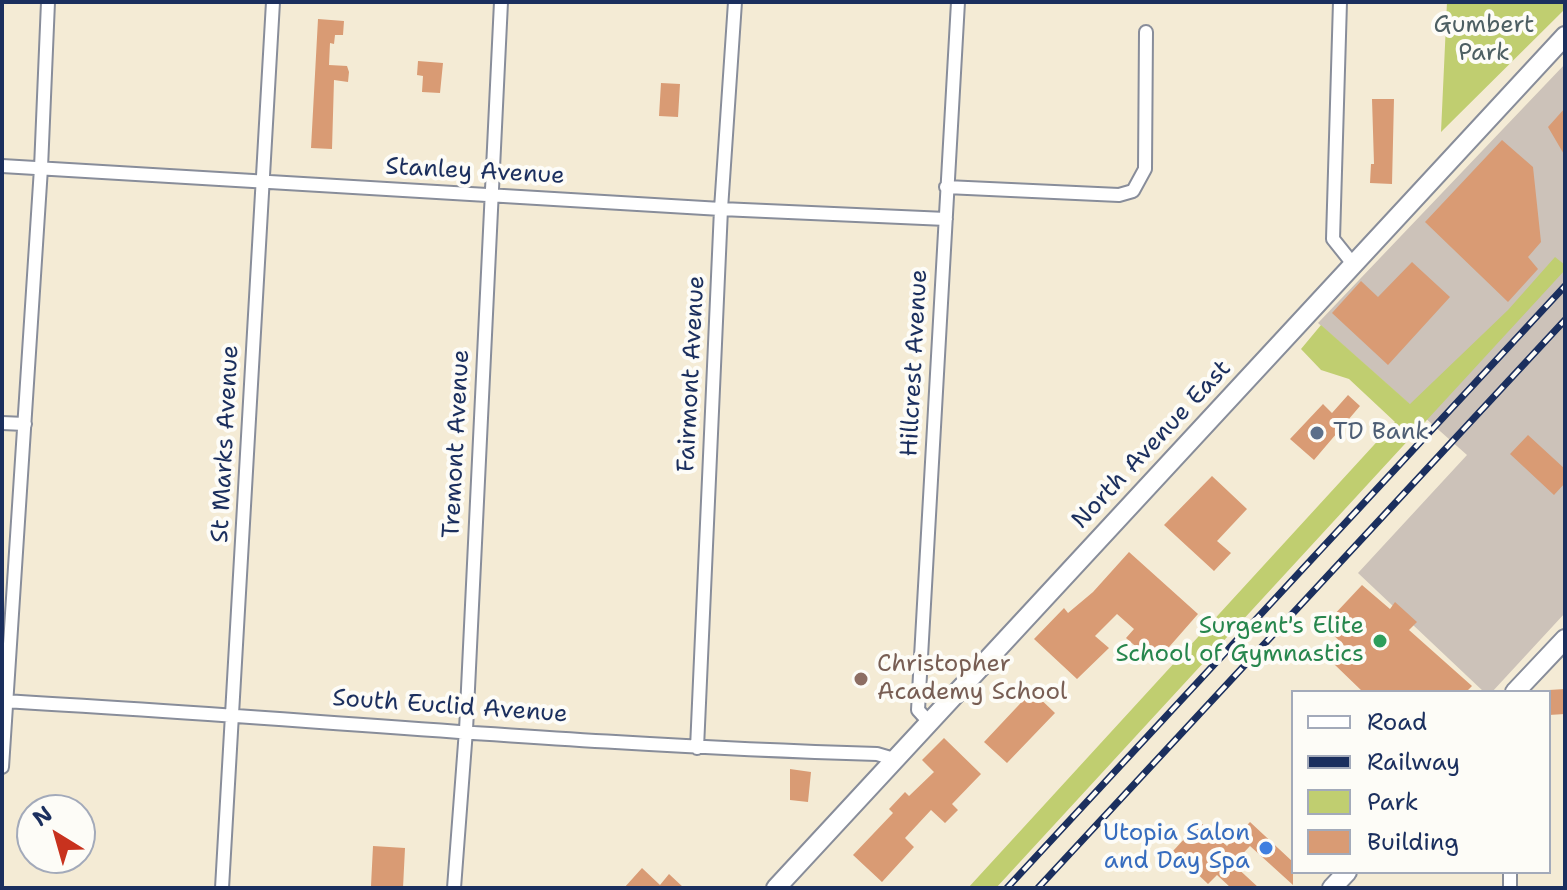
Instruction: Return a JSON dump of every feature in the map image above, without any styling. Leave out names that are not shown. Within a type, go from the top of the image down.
[{"type":"main road","name":"North Avenue East","points":[[776,888],[1565,36]]},
{"type":"main road","points":[[1517,690],[1565,639]]},
{"type":"street","points":[[2,767],[41,168],[48,2]]},
{"type":"street","name":"St Marks Avenue","points":[[222,888],[273,2]]},
{"type":"street","name":"Tremont Avenue","points":[[454,888],[466,730],[501,2]]},
{"type":"street","name":"Fairmont Avenue","points":[[697,748],[721,209],[735,2]]},
{"type":"street","name":"Hillcrest Avenue","points":[[929,722],[918,710],[958,2]]},
{"type":"street","points":[[1340,2],[1333,239],[1353,264]]},
{"type":"street","points":[[946,187],[1119,195],[1133,191],[1145,169],[1146,32]]},
{"type":"street","name":"Stanley Avenue","points":[[2,166],[721,209],[946,219]]},
{"type":"street","points":[[2,423],[25,424]]},
{"type":"street","name":"South Euclid Avenue","points":[[4,701],[232,713],[697,748],[877,754],[894,759]]},
{"type":"shaded area","points":[[1565,64],[1565,613],[1494,690],[1482,690],[1358,573],[1467,455],[1318,323]]},
{"type":"green space","name":"Gumbert Park","points":[[1447,2],[1565,2],[1565,9],[1441,132]]},
{"type":"green space","points":[[1555,257],[1565,265],[1565,270],[996,888],[968,888],[1395,422],[1349,379],[1321,370],[1301,349],[1321,325],[1410,404],[1508,310]]},
{"type":"building","points":[[318,19],[344,21],[343,35],[335,35],[334,44],[330,43],[329,65],[347,66],[349,72],[348,82],[334,80],[332,149],[311,148]]},
{"type":"building","points":[[418,61],[443,63],[440,93],[422,92],[423,76],[417,75]]},
{"type":"building","points":[[661,83],[680,84],[678,117],[659,116]]},
{"type":"building","points":[[1372,99],[1394,99],[1392,184],[1370,183],[1371,164],[1374,164]]},
{"type":"building","points":[[1565,108],[1565,156],[1548,127]]},
{"type":"building","points":[[1502,140],[1533,167],[1541,242],[1528,257],[1538,269],[1508,302],[1425,222]]},
{"type":"building","points":[[1412,262],[1450,297],[1388,365],[1332,313],[1361,281],[1378,297]]},
{"type":"building","name":"TD Bank","points":[[1348,395],[1360,406],[1314,460],[1290,439],[1323,404],[1332,413]]},
{"type":"building","points":[[1528,435],[1565,469],[1565,483],[1554,495],[1510,454]]},
{"type":"building","points":[[1212,476],[1247,509],[1217,541],[1231,553],[1214,571],[1164,525]]},
{"type":"building","points":[[1129,552],[1198,614],[1155,663],[1126,638],[1134,629],[1117,614],[1095,636],[1109,648],[1077,679],[1034,639],[1064,608],[1068,613],[1093,592]]},
{"type":"building","name":"Surgent's Elite School of Gymnastics","points":[[1362,585],[1390,609],[1395,602],[1417,622],[1409,630],[1472,686],[1468,690],[1361,690],[1335,665],[1349,650],[1327,629],[1336,618],[1332,617]]},
{"type":"building","points":[[1565,689],[1565,714],[1551,715],[1549,690]]},
{"type":"building","points":[[1032,691],[1055,713],[1007,763],[984,742]]},
{"type":"building","points":[[944,738],[981,774],[952,804],[958,810],[945,823],[931,810],[905,838],[914,847],[882,882],[853,855],[893,813],[889,809],[905,792],[909,796],[934,772],[922,760]]},
{"type":"building","points":[[790,769],[811,772],[808,802],[790,800]]},
{"type":"building","points":[[1200,822],[1227,846],[1250,822],[1291,860],[1293,885],[1250,846],[1233,864],[1259,888],[1231,888],[1217,875],[1208,884],[1173,851]]},
{"type":"building","points":[[373,846],[405,848],[403,888],[371,886]]},
{"type":"building","points":[[642,868],[660,885],[669,874],[684,888],[624,888]]},
{"type":"railway","points":[[1007,888],[1565,286]]},
{"type":"railway","points":[[1038,888],[1565,320]]},
{"type":"place","name":"TD Bank","points":[[1317,433]]},
{"type":"place","name":"Surgent's Elite School of Gymnastics","points":[[1380,641]]},
{"type":"place","name":"Christopher Academy School","points":[[861,679]]},
{"type":"place","name":"Utopia Salon and Day Spa","points":[[1266,848]]}]
